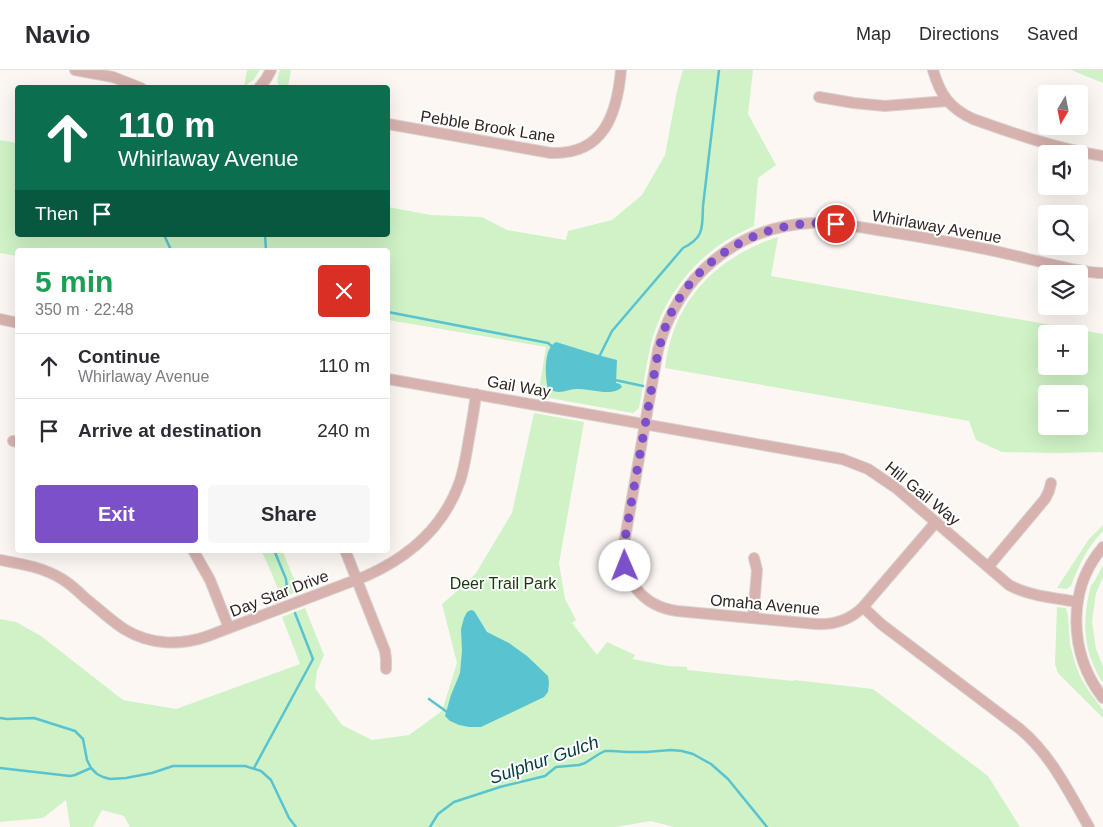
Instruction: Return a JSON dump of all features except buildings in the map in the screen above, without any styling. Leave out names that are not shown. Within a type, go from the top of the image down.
[{"type":"street","points":[[75,70],[113,77],[133,85]]},
{"type":"street","points":[[263,85],[271,70]]},
{"type":"street","name":"Pebble Brook Lane","points":[[390,124],[551,153],[571,152],[589,144],[608,125],[616,101],[621,70]]},
{"type":"street","points":[[933,70],[939,87],[947,101],[957,111],[977,120],[1047,144],[1103,156]]},
{"type":"street","points":[[819,97],[885,106],[947,101]]},
{"type":"street","name":"Whirlaway Avenue","points":[[646,424],[660,342],[677,302],[699,274],[718,257],[741,242],[768,231],[812,223],[846,225],[953,243],[1085,272],[1103,273]]},
{"type":"street","points":[[0,319],[15,322]]},
{"type":"street","name":"Gail Way","points":[[390,379],[646,424]]},
{"type":"street","name":"Day Star Drive","points":[[0,560],[37,567],[56,575],[118,625],[144,638],[167,642],[190,641],[201,638],[357,580],[389,565],[408,553],[424,539],[442,517],[454,496],[460,480],[476,394]]},
{"type":"street","name":"Hill Gail Way","points":[[646,424],[832,456],[868,469],[888,482],[1009,585],[1030,593],[1078,602]]},
{"type":"street","name":"Omaha Avenue","points":[[646,424],[623,553],[633,584],[647,599],[667,609],[826,624],[840,622],[863,607],[936,522]]},
{"type":"street","points":[[988,567],[1045,500],[1051,483]]},
{"type":"street","points":[[1103,547],[1096,555],[1086,574],[1078,602],[1076,625],[1079,647],[1088,674],[1103,698]]},
{"type":"street","points":[[195,553],[210,580],[229,628]]},
{"type":"street","points":[[346,553],[384,652],[386,669]]},
{"type":"street","points":[[753,618],[757,570],[754,558]]},
{"type":"street","points":[[863,607],[881,624],[1030,738],[1054,767],[1089,827]]},
{"type":"green space","points":[[247,70],[260,70],[254,79],[244,85]]},
{"type":"green space","points":[[280,70],[291,70],[288,85],[279,85]]},
{"type":"green space","points":[[683,70],[753,70],[748,114],[776,165],[758,178],[754,226],[727,240],[701,260],[679,285],[670,299],[656,328],[649,352],[639,408],[633,413],[538,396],[546,347],[390,320],[390,248],[15,248],[15,256],[0,253],[0,140],[15,143],[15,237],[390,237],[390,207],[431,215],[482,217],[507,230],[566,240],[568,231],[612,220],[642,195],[665,155],[677,91]]},
{"type":"green space","points":[[1071,70],[1103,70],[1103,83]]},
{"type":"green space","points":[[778,237],[771,276],[1051,325],[1038,325],[1038,375],[1088,375],[1088,331],[1103,334],[1103,453],[1002,452],[976,440],[969,421],[665,368],[677,322],[688,302],[701,285],[735,256]]},
{"type":"green space","name":"Deer Trail Park","points":[[534,413],[584,422],[559,563],[565,599],[576,620],[572,623],[597,655],[607,642],[635,655],[633,659],[668,666],[687,667],[687,670],[873,689],[988,776],[1020,827],[674,827],[651,821],[615,827],[130,827],[124,816],[102,810],[93,827],[70,827],[66,800],[43,818],[0,822],[0,619],[16,622],[41,636],[123,700],[176,709],[300,664],[282,617],[305,608],[324,655],[317,671],[315,688],[342,725],[372,740],[409,735],[442,711],[457,663],[442,604],[476,573],[512,513]]},
{"type":"green space","points":[[1103,525],[1103,531],[1084,557],[1071,586],[1066,589],[1057,588],[1089,539]]},
{"type":"green space","points":[[262,553],[283,553],[299,591],[281,598]]},
{"type":"green space","points":[[1103,565],[1103,577],[1096,593],[1092,622],[1096,649],[1103,666],[1103,683],[1091,659],[1085,623],[1091,585]]},
{"type":"green space","points":[[1057,607],[1066,608],[1070,644],[1075,663],[1088,690],[1103,710],[1103,718],[1058,673],[1055,664]]},
{"type":"water","points":[[556,342],[617,360],[616,383],[622,387],[613,392],[575,389],[557,392],[548,389],[546,377],[547,356],[552,345]]},
{"type":"water","points":[[474,611],[487,632],[509,643],[527,656],[548,676],[549,683],[548,692],[544,697],[481,727],[459,725],[450,721],[445,716],[460,673],[461,629],[467,612]]},
{"type":"waterway","points":[[599,357],[612,331],[683,248],[695,240],[701,231],[719,70]]},
{"type":"waterway","points":[[165,237],[170,248]]},
{"type":"waterway","points":[[265,237],[266,248]]},
{"type":"waterway","points":[[390,312],[548,343],[554,348]]},
{"type":"waterway","points":[[615,380],[643,386]]},
{"type":"waterway","points":[[275,553],[286,579],[287,588]]},
{"type":"waterway","points":[[254,768],[313,659],[295,613]]},
{"type":"waterway","points":[[429,699],[447,712]]},
{"type":"waterway","name":"Sulphur Gulch","points":[[0,718],[34,718],[75,731],[83,739],[87,760],[91,768],[97,774],[110,779],[152,773],[173,766],[245,766],[261,771],[271,780],[289,818],[296,827]]},
{"type":"waterway","name":"Sulphur Gulch","points":[[430,827],[438,814],[454,802],[500,787],[545,776],[556,767],[585,763],[605,751],[646,752],[671,750],[693,754],[711,764],[728,779],[767,827]]},
{"type":"waterway","points":[[0,768],[70,776],[91,768]]},
{"type":"route","points":[[625,566],[624,544],[660,342],[677,302],[699,274],[718,257],[741,242],[761,233],[783,227],[812,223],[836,224]]}]
